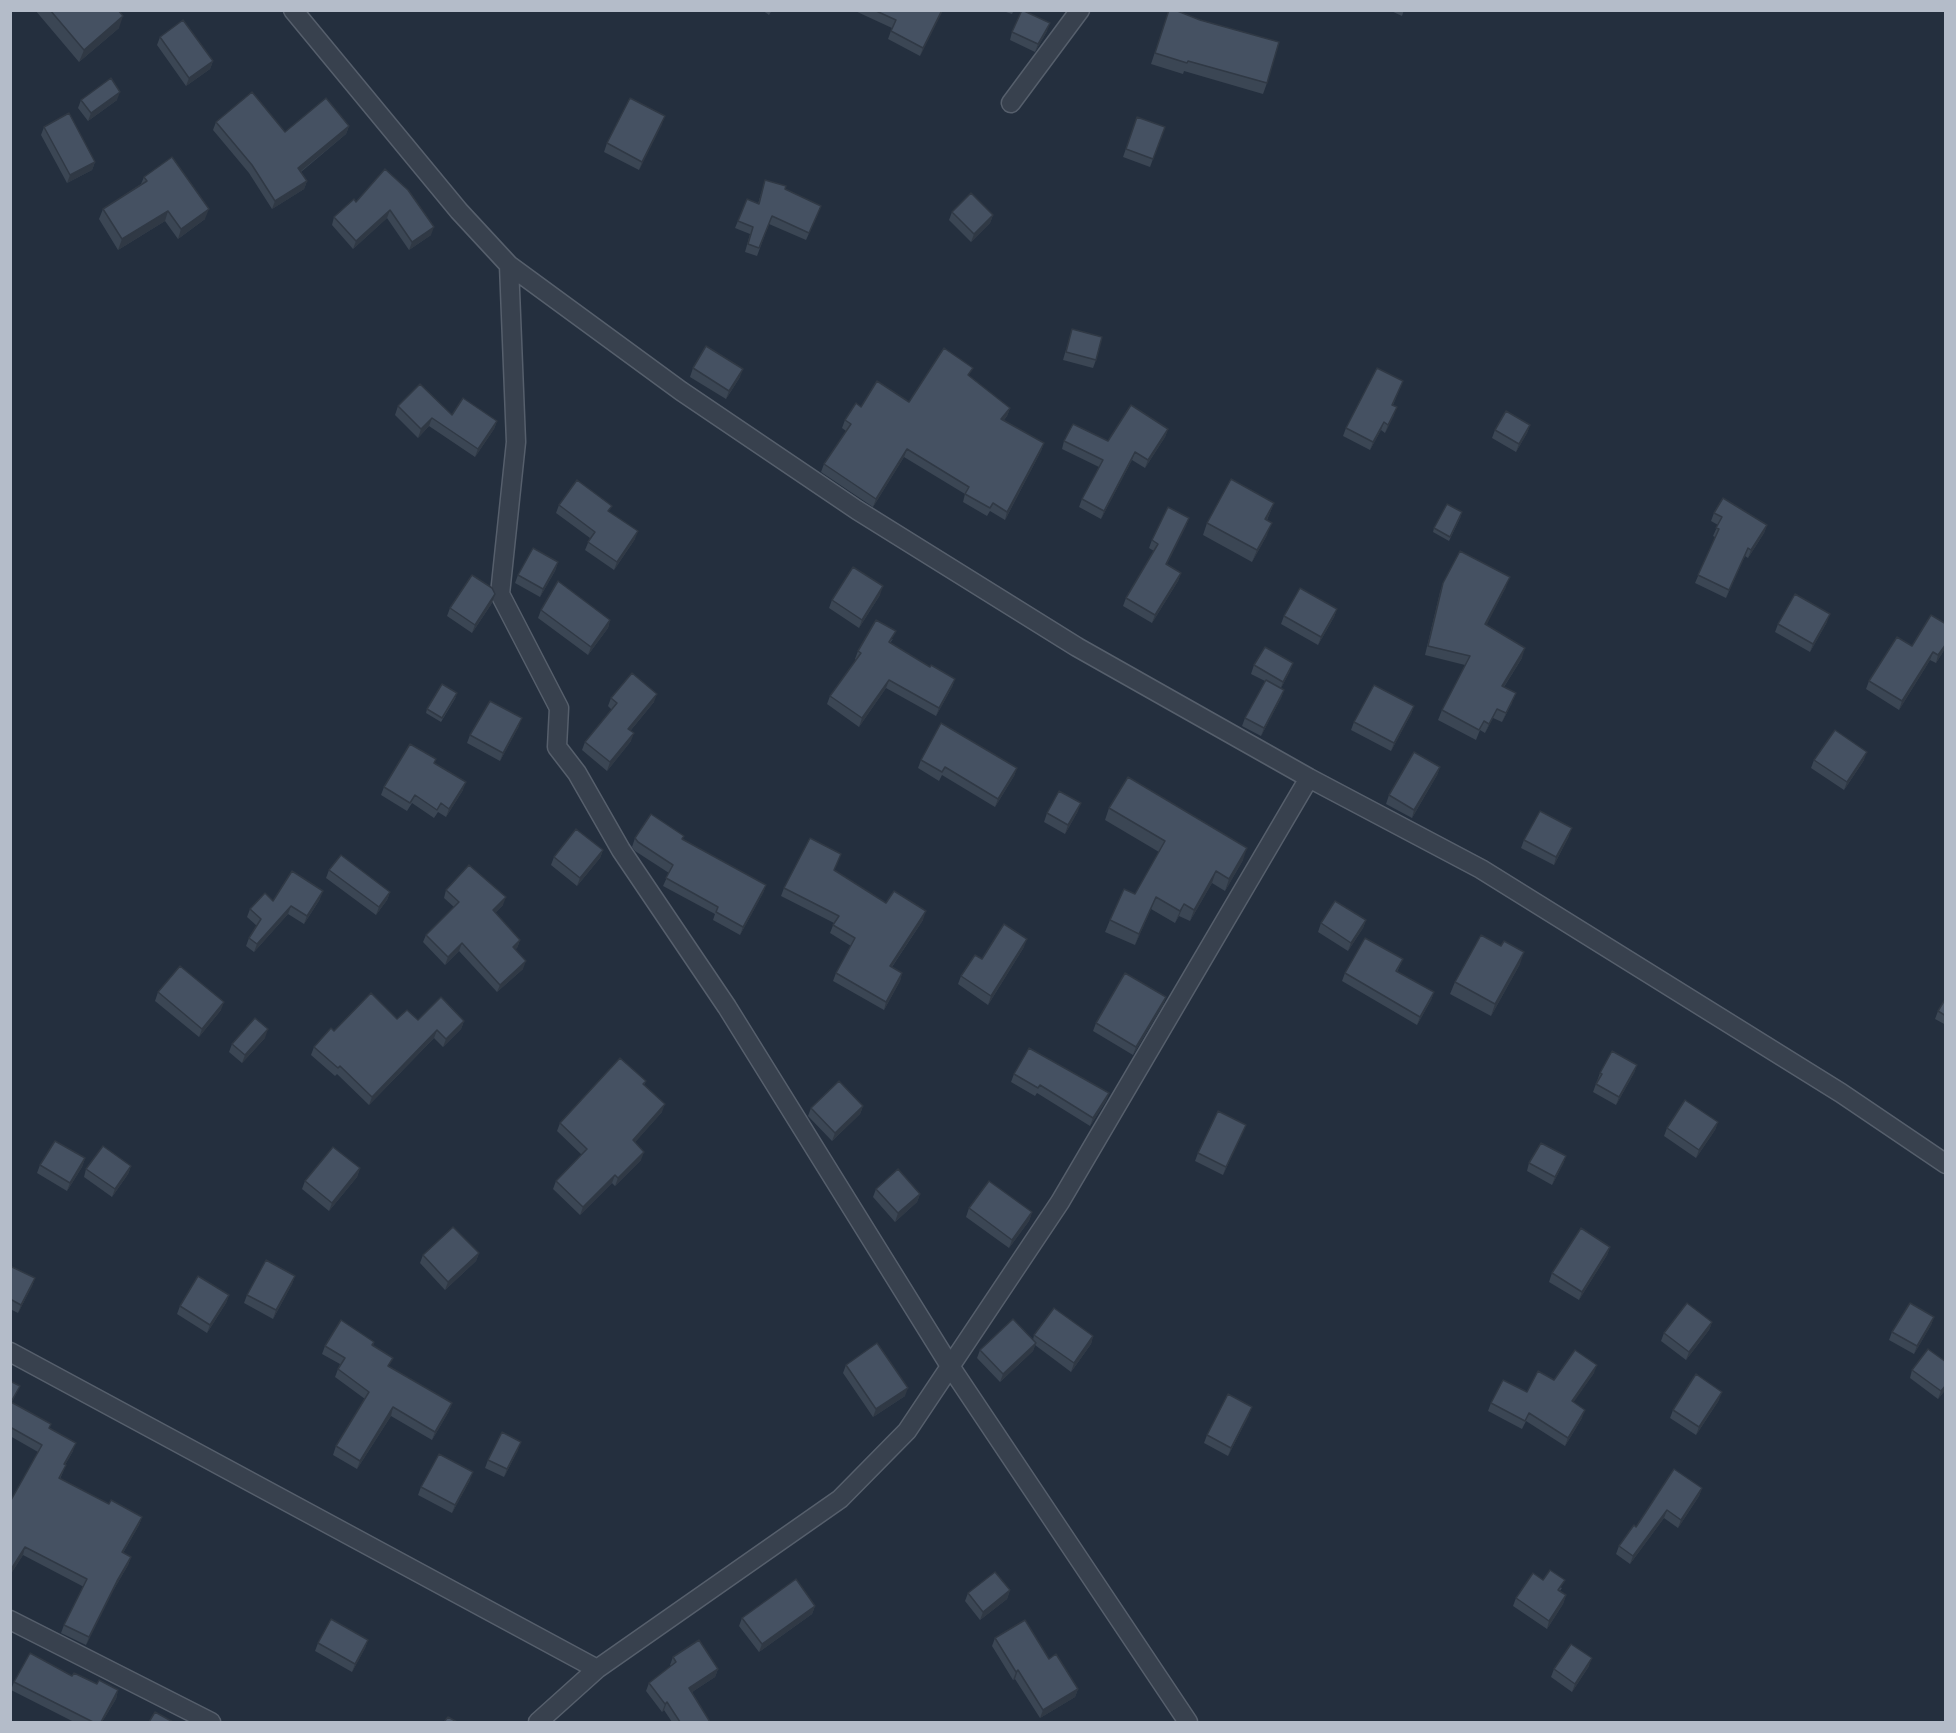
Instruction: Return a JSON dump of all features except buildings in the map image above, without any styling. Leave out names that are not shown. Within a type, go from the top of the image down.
[{"type":"street","points":[[293,10],[459,211],[509,265],[681,391],[857,510],[1077,647],[1309,778],[1481,869],[1841,1093],[1946,1164]]},
{"type":"street","points":[[1011,103],[1080,10]]},
{"type":"street","points":[[509,265],[516,442],[500,594],[559,708],[557,747],[577,772],[621,850],[727,1007],[950,1366],[1188,1722]]},
{"type":"street","points":[[538,1722],[597,1669],[840,1499],[907,1431],[1060,1202],[1309,778]]},
{"type":"street","points":[[10,1352],[597,1669]]},
{"type":"street","points":[[10,1620],[211,1722]]}]
